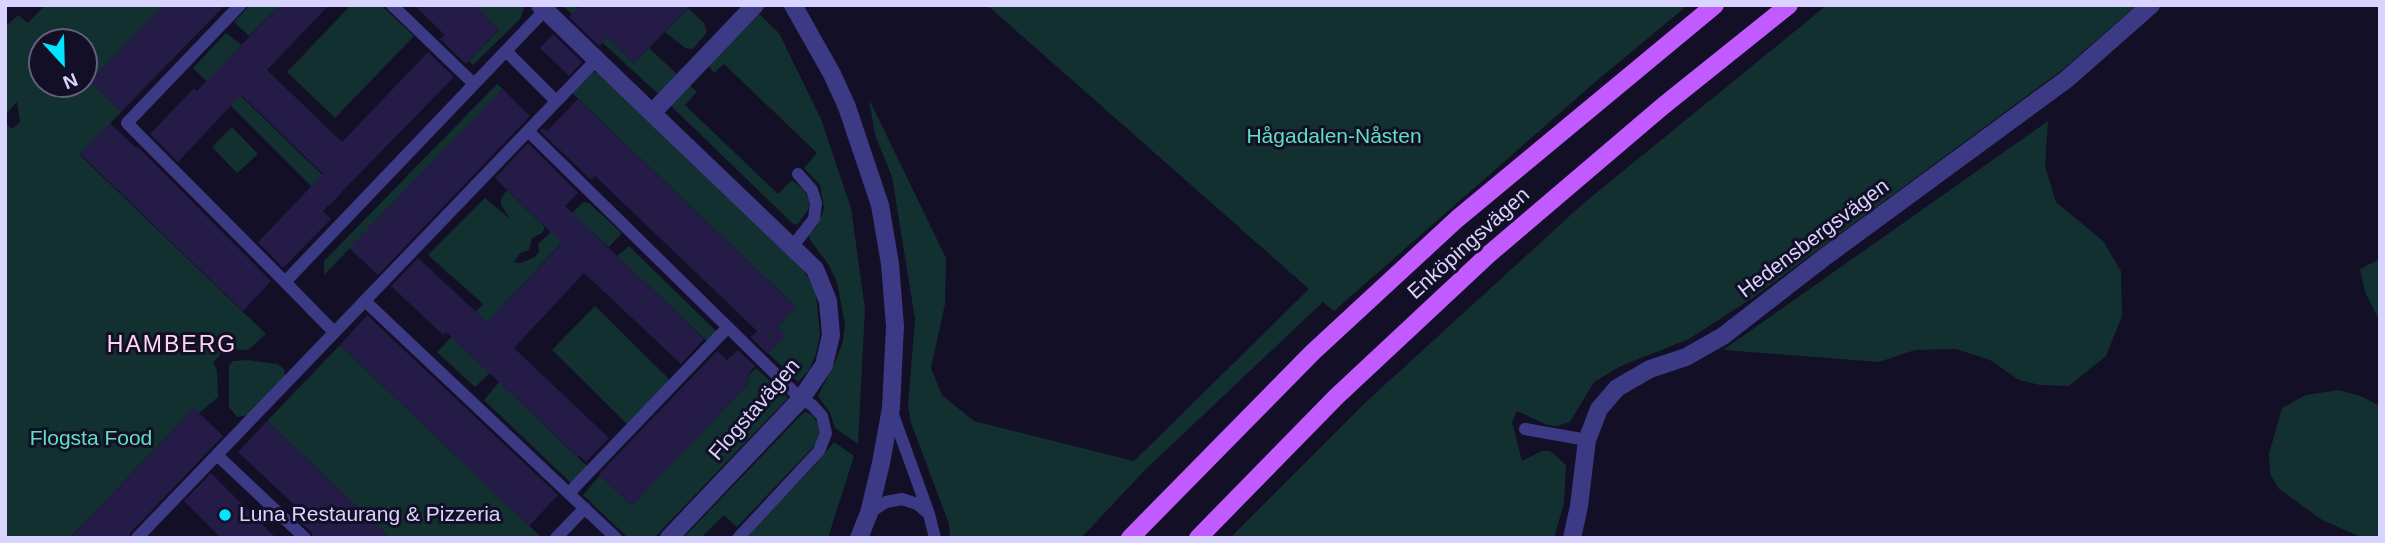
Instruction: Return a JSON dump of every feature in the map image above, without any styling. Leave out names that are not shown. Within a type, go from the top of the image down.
[{"type":"main road","name":"Enköpingsvägen","points":[[1130,538],[1313,352],[1457,219],[1715,5]]},
{"type":"main road","name":"Enköpingsvägen","points":[[1198,538],[1336,397],[1488,255],[1663,106],[1789,5]]},
{"type":"street","points":[[652,113],[755,5]]},
{"type":"street","points":[[793,5],[832,74],[851,119],[880,205],[890,264],[894,326],[891,408],[869,513],[859,538]]},
{"type":"street","name":"Hedensbergsvägen","points":[[1572,538],[1587,440],[1599,409],[1617,388],[1650,369],[1686,357],[1723,336],[1826,256],[2067,79],[2151,5]]},
{"type":"street","name":"Flogstavägen","points":[[543,8],[815,269],[828,301],[831,335],[824,365],[801,399],[669,538]]},
{"type":"lane","points":[[240,5],[127,123],[334,332]]},
{"type":"lane","points":[[392,5],[474,85]]},
{"type":"lane","points":[[285,282],[474,85],[543,8]]},
{"type":"lane","points":[[506,51],[556,101]]},
{"type":"lane","points":[[137,538],[597,59]]},
{"type":"lane","points":[[527,131],[801,399],[812,405],[822,416],[826,433],[820,451],[738,538]]},
{"type":"lane","points":[[792,247],[814,219],[816,203],[812,190],[798,174]]},
{"type":"lane","points":[[365,301],[616,538]]},
{"type":"lane","points":[[569,493],[728,327]]},
{"type":"lane","points":[[891,408],[935,538]]},
{"type":"lane","points":[[1525,429],[1587,440]]},
{"type":"lane","points":[[217,454],[305,538]]},
{"type":"lane","points":[[869,513],[886,502],[902,499],[917,504],[929,514]]},
{"type":"lane","points":[[556,538],[585,508]]},
{"type":"green space","name":"Flogsta Food","points":[[45,5],[164,5],[98,73],[98,28],[28,28],[28,98],[98,98],[98,89],[121,112],[80,155],[266,334],[248,350],[225,349],[213,363],[217,370],[218,397],[199,413],[194,408],[70,538],[5,538],[5,123],[12,129],[20,122],[17,102],[5,115],[5,27],[18,15],[28,23]]},
{"type":"green space","points":[[250,5],[280,5],[249,36],[234,22]]},
{"type":"green space","points":[[351,5],[381,5],[414,36],[335,118],[287,72]]},
{"type":"green space","points":[[474,5],[523,5],[524,9],[520,19],[473,65],[469,61],[499,30]]},
{"type":"green space","points":[[562,5],[574,5],[634,63],[649,48],[677,74],[657,93]]},
{"type":"green space","name":"Hågadalen-Nåsten","points":[[987,5],[1688,5],[1594,83],[1334,311],[1323,302],[1146,469],[1081,538],[950,538],[949,524],[911,423],[908,406],[915,319],[892,177],[875,135],[869,99],[946,258],[945,304],[931,368],[942,395],[974,421],[1134,461],[1309,289]]},
{"type":"green space","points":[[1827,5],[2137,5],[2062,70],[1754,297],[1689,339],[1621,366],[1594,382],[1570,422],[1557,426],[1547,425],[1517,411],[1512,422],[1522,461],[1542,451],[1550,451],[1566,465],[1564,503],[1554,538],[1230,538],[1366,402],[1585,202]]},
{"type":"green space","points":[[688,8],[704,23],[707,32],[693,49],[685,48],[665,32]]},
{"type":"green space","points":[[759,14],[779,33],[821,119],[851,208],[865,309],[858,444],[835,428],[830,413],[818,396],[836,360],[845,325],[837,282],[809,235],[818,225],[824,208],[820,185],[804,168],[817,153],[724,64],[714,73],[708,66]]},
{"type":"green space","points":[[226,33],[242,45],[216,72],[341,193],[330,205],[193,68]]},
{"type":"green space","points":[[593,72],[599,73],[796,261],[808,277],[816,294],[820,335],[809,370],[798,382],[767,352],[778,326],[796,307],[572,93]]},
{"type":"green space","points":[[687,83],[697,92],[685,105],[778,194],[792,180],[804,190],[810,202],[808,210],[797,225],[667,102]]},
{"type":"green space","points":[[497,84],[503,89],[324,275],[324,261]]},
{"type":"green space","points":[[2048,121],[2045,166],[2056,202],[2103,241],[2121,271],[2122,316],[2106,356],[2069,386],[2040,385],[2019,380],[1990,360],[1956,349],[1915,350],[1879,362],[1723,350]]},
{"type":"green space","points":[[232,127],[258,154],[237,173],[212,147]]},
{"type":"green space","points":[[507,190],[545,227],[542,233],[532,238],[529,250],[520,253],[514,262],[521,263],[535,257],[539,251],[538,244],[584,202],[589,203],[622,233],[609,247],[581,222],[463,348],[490,373],[475,387],[437,352],[483,304],[428,255],[485,198],[510,219],[501,205],[501,199]]},
{"type":"green space","points":[[629,246],[718,333],[709,343],[617,256]]},
{"type":"green space","points":[[2380,259],[2380,322],[2365,292],[2360,269]]},
{"type":"green space","points":[[595,306],[670,380],[627,424],[552,350]]},
{"type":"green space","points":[[340,345],[542,538],[390,538],[267,421]]},
{"type":"green space","points":[[233,361],[277,364],[284,369],[285,376],[249,415],[237,417],[229,407],[229,365]]},
{"type":"green space","points":[[756,368],[788,398],[654,538],[628,538],[583,495],[600,475],[631,505],[750,382],[746,378]]},
{"type":"green space","points":[[499,382],[588,467],[572,484],[484,400]]},
{"type":"green space","points":[[2339,390],[2363,397],[2380,406],[2380,538],[2363,538],[2322,520],[2278,488],[2270,473],[2269,454],[2282,408],[2306,395]]},
{"type":"green space","points":[[804,412],[811,414],[818,423],[818,442],[737,527],[724,515],[701,538],[683,538]]},
{"type":"green space","points":[[834,442],[854,456],[828,538],[748,538],[746,536]]},
{"type":"building","points":[[164,5],[225,5],[121,112],[98,89],[98,73]]},
{"type":"building","points":[[280,5],[329,5],[267,70],[342,142],[428,52],[454,77],[323,211],[331,219],[283,268],[258,242],[323,174],[241,95],[178,162],[150,134],[194,88],[197,91]]},
{"type":"building","points":[[414,5],[474,5],[499,29],[466,64],[440,39],[445,35]]},
{"type":"building","points":[[581,5],[691,5],[634,63],[608,38],[599,46],[569,17]]},
{"type":"building","points":[[553,34],[582,62],[569,76],[540,48]]},
{"type":"building","points":[[503,89],[530,116],[378,275],[349,248]]},
{"type":"building","points":[[578,99],[796,307],[778,326],[786,335],[768,354],[751,337],[757,331],[595,176],[591,180],[540,131],[543,128],[547,131]]},
{"type":"building","points":[[110,123],[138,147],[271,281],[243,311],[80,154]]},
{"type":"building","points":[[528,143],[578,193],[565,206],[704,339],[681,364],[584,273],[514,348],[609,438],[586,462],[446,332],[443,335],[391,286],[418,258],[487,322],[562,243],[495,178]]},
{"type":"building","points":[[367,315],[558,495],[529,526],[340,345]]},
{"type":"building","points":[[738,350],[755,366],[746,378],[750,382],[632,506],[599,474],[717,351],[727,360]]},
{"type":"building","points":[[194,408],[223,436],[128,538],[70,538]]},
{"type":"building","points":[[267,421],[390,538],[314,538],[299,521],[305,515],[238,452]]},
{"type":"building","name":"Luna Restaurang & Pizzeria","points":[[211,473],[276,538],[221,538],[184,501]]},
{"type":"place","name":"Luna Restaurang & Pizzeria","points":[[225,515]]},
{"type":"district","name":"HAMBERG","points":[[172,346]]}]
